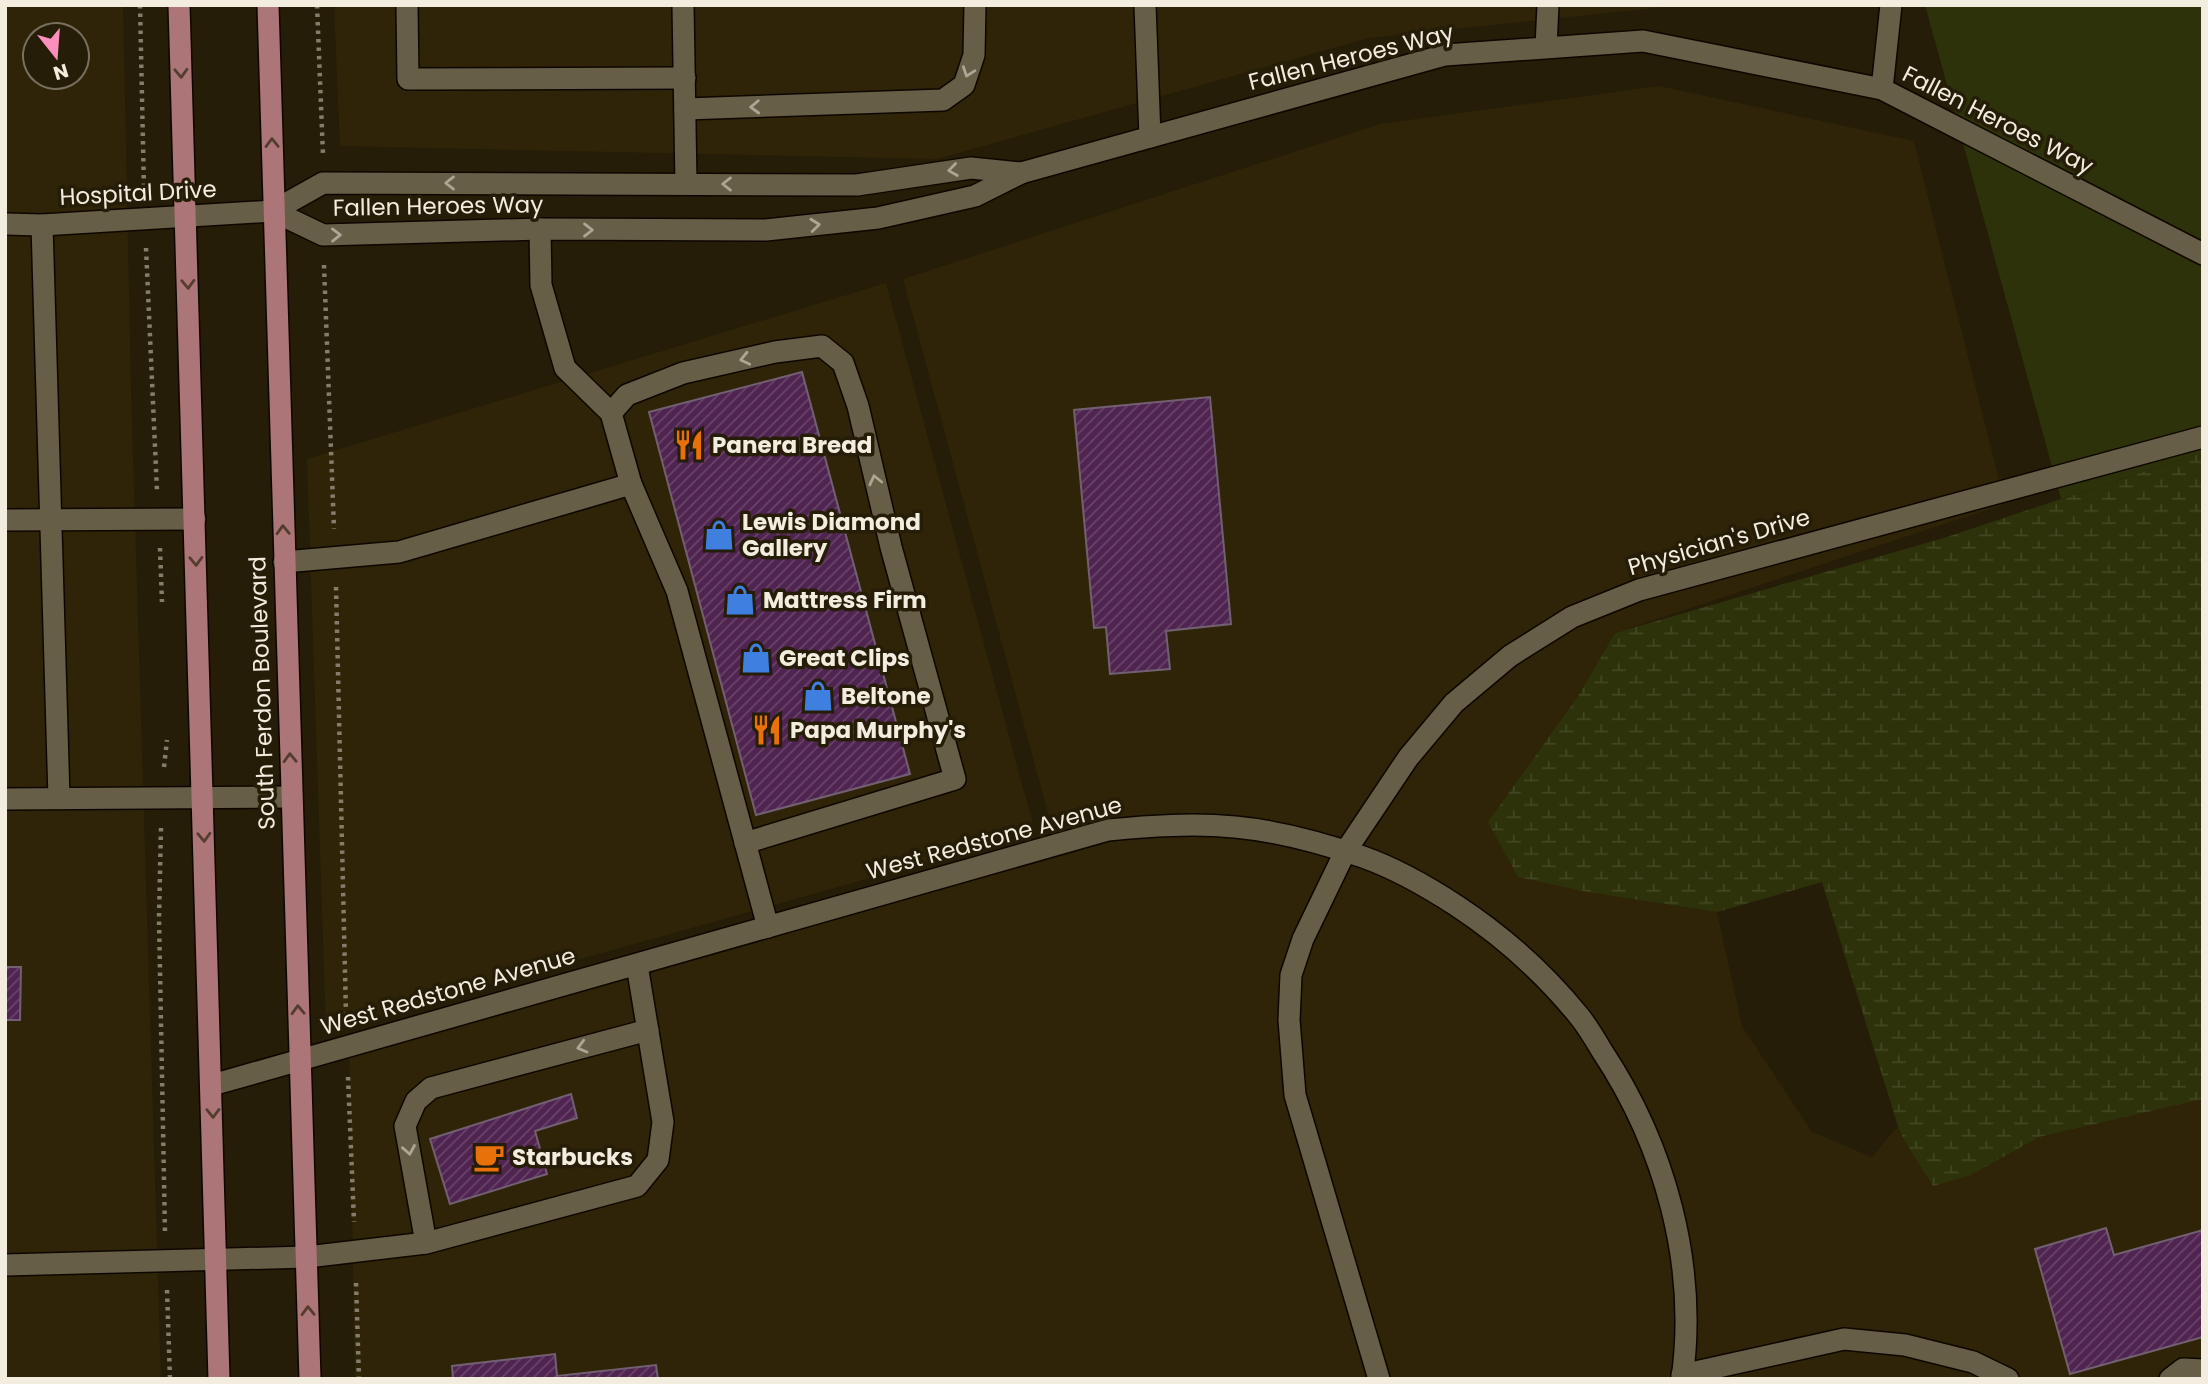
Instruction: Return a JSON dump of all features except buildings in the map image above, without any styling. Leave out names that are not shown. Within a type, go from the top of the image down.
[{"type":"main road","points":[[179,5],[219,1379]]},
{"type":"main road","name":"South Ferdon Boulevard","points":[[268,5],[310,1379]]},
{"type":"street","points":[[407,5],[408,79],[685,78]]},
{"type":"street","points":[[683,5],[686,184]]},
{"type":"street","points":[[685,109],[943,100],[964,85],[974,55],[975,5]]},
{"type":"street","points":[[1145,5],[1150,137]]},
{"type":"street","points":[[1546,47],[1548,5]]},
{"type":"street","points":[[1882,89],[1891,5]]},
{"type":"street","name":"Fallen Heroes Way","points":[[273,211],[323,235],[540,229],[765,230],[878,218],[975,196],[1021,173],[1445,55],[1643,41],[1882,89],[2203,254]]},
{"type":"street","name":"Fallen Heroes Way","points":[[273,211],[323,183],[857,185],[971,168],[1021,173]]},
{"type":"street","name":"Hospital Drive","points":[[5,224],[42,225],[273,211]]},
{"type":"street","points":[[42,225],[59,798]]},
{"type":"street","points":[[540,229],[541,285],[565,368],[611,413],[631,484],[677,591],[768,927]]},
{"type":"street","points":[[611,413],[627,395],[683,373],[775,352],[822,346],[843,363],[858,406],[891,547],[955,779],[745,843]]},
{"type":"street","name":"Physician's Drive","points":[[1378,1379],[1295,1095],[1289,1020],[1291,975],[1303,939],[1345,852],[1408,758],[1454,703],[1510,656],[1572,617],[1639,590],[2203,437]]},
{"type":"street","points":[[284,562],[399,552],[631,484]]},
{"type":"street","points":[[5,520],[195,519]]},
{"type":"street","points":[[5,799],[291,797]]},
{"type":"street","name":"West Redstone Avenue","points":[[212,1085],[1108,830],[1162,825],[1235,827],[1302,838],[1365,858],[1426,886],[1490,928],[1533,965],[1580,1017],[1624,1083],[1653,1147],[1674,1218],[1684,1284],[1685,1357],[1682,1377]]},
{"type":"street","points":[[5,1265],[307,1257],[356,1252],[426,1243],[636,1186],[658,1160],[663,1122],[637,965]]},
{"type":"street","points":[[426,1243],[405,1126],[415,1101],[431,1088],[648,1030]]},
{"type":"street","points":[[1682,1377],[1844,1339],[1905,1345],[1973,1362],[2008,1379]]},
{"type":"street","points":[[2170,1379],[2183,1369],[2203,1370]]},
{"type":"path","points":[[140,5],[145,219],[162,602]]},
{"type":"path","points":[[317,5],[323,110],[323,183]]},
{"type":"path","points":[[323,235],[359,1379]]},
{"type":"path","points":[[167,738],[162,797],[159,918],[170,1379]]},
{"type":"shaded area","points":[[5,5],[123,5],[131,389],[161,1379],[5,1379]]},
{"type":"shaded area","points":[[334,5],[1683,5],[1369,38],[937,159],[340,146]]},
{"type":"shaded area","points":[[1659,86],[1914,141],[2005,504],[1615,633],[1577,698],[1593,893],[1717,912],[1742,1026],[1812,1132],[1872,1157],[1898,1126],[1902,1136],[1971,1175],[2039,1137],[2203,1099],[2203,1379],[355,1379],[349,1044],[1041,851],[1052,828],[903,279],[1380,124]]},
{"type":"shaded area","points":[[886,283],[1035,832],[326,1030],[307,459]]},
{"type":"green space","points":[[1925,5],[2203,5],[2203,452],[2061,499]]},
{"type":"green space","points":[[2203,452],[2203,1099],[2039,1137],[1971,1175],[1933,1186],[1898,1126],[1822,882],[1717,912],[1593,893],[1518,877],[1488,822],[1577,698],[1615,633],[1947,537]]},
{"type":"place","name":"Panera Bread","points":[[689,445]]},
{"type":"place","name":"Lewis Diamond Gallery","points":[[719,535]]},
{"type":"place","name":"Mattress Firm","points":[[740,600]]},
{"type":"place","name":"Great Clips","points":[[756,658]]},
{"type":"place","name":"Beltone","points":[[818,696]]},
{"type":"place","name":"Papa Murphy's","points":[[767,730]]},
{"type":"place","name":"Starbucks","points":[[489,1157]]}]
